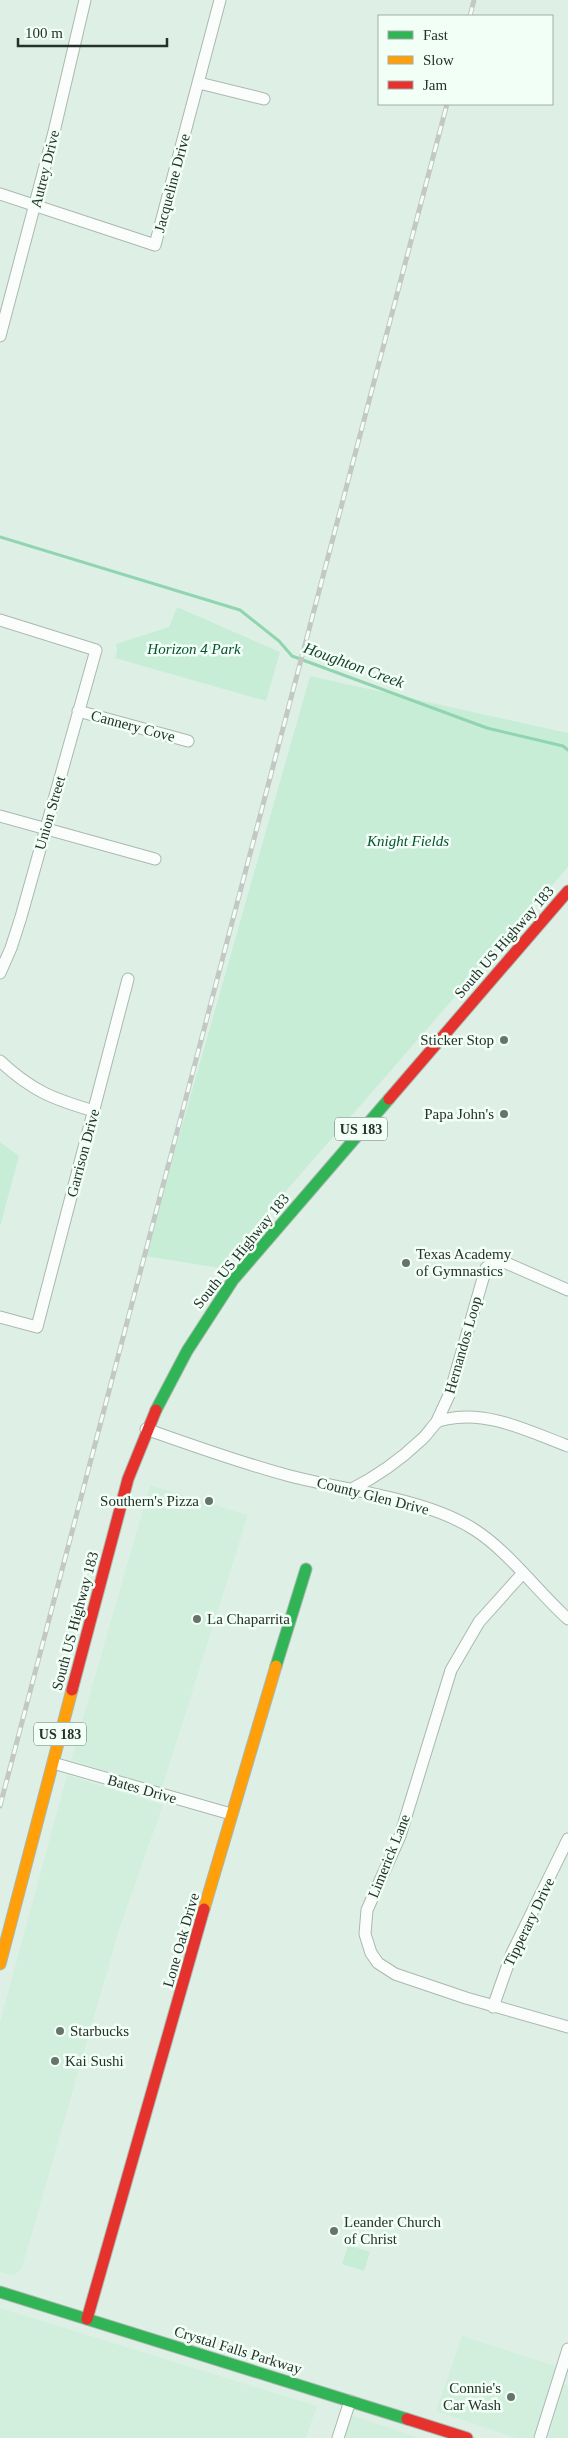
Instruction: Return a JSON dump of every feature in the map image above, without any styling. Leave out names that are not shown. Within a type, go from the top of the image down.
[{"type":"main road","name":"South US Highway 183","points":[[0,1964],[128,1479],[146,1429],[170,1379],[206,1318],[233,1280],[568,891]]},
{"type":"main road","name":"Lone Oak Drive","points":[[87,2320],[231,1814],[306,1569]]},
{"type":"main road","name":"Crystal Falls Parkway","points":[[0,2292],[467,2438]]},
{"type":"street","name":"Autrey Drive","points":[[0,336],[2,322],[36,205],[85,0]]},
{"type":"street","name":"Jacqueline Drive","points":[[36,205],[155,245],[220,0]]},
{"type":"street","points":[[199,82],[264,99]]},
{"type":"street","points":[[0,194],[36,205]]},
{"type":"street","name":"Union Street","points":[[0,620],[96,650],[11,948],[0,973]]},
{"type":"street","name":"Cannery Cove","points":[[78,711],[188,741]]},
{"type":"street","points":[[0,816],[155,859]]},
{"type":"street","name":"Garrison Drive","points":[[0,1317],[38,1327],[128,979]]},
{"type":"street","points":[[0,1061],[20,1079],[40,1092],[94,1111]]},
{"type":"street","name":"Hernandos Loop","points":[[350,1490],[403,1457],[423,1439],[437,1421],[450,1393],[486,1268],[492,1263],[504,1262],[568,1290]]},
{"type":"street","name":"Hernandos Loop","points":[[437,1421],[466,1416],[488,1419],[568,1446]]},
{"type":"street","name":"County Glen Drive","points":[[146,1429],[241,1462],[421,1507],[463,1522],[496,1546],[568,1619]]},
{"type":"street","name":"Limerick Lane","points":[[522,1574],[490,1607],[479,1622],[452,1670],[400,1836],[367,1910],[365,1922],[366,1942],[371,1953],[384,1968],[395,1974],[493,2006],[568,2027]]},
{"type":"street","name":"Bates Drive","points":[[53,1763],[231,1814]]},
{"type":"street","name":"Tipperary Drive","points":[[493,2006],[512,1953],[568,1839]]},
{"type":"street","points":[[540,2438],[568,2349]]},
{"type":"street","points":[[338,2438],[350,2401]]},
{"type":"shaded area","points":[[150,1485],[248,1515],[162,1788],[71,1760]]},
{"type":"shaded area","points":[[67,1775],[163,1805],[119,1930],[22,2268],[14,2276],[0,2272],[0,2022]]},
{"type":"shaded area","points":[[0,2308],[317,2406],[306,2438],[0,2438]]},
{"type":"shaded area","points":[[462,2336],[556,2366],[534,2438],[516,2438],[436,2411]]},
{"type":"shaded area","points":[[564,2384],[568,2385],[568,2438],[547,2438]]},
{"type":"shaded area","points":[[351,2415],[420,2438],[344,2438]]},
{"type":"green space","name":"Horizon 4 Park","points":[[177,607],[280,652],[266,701],[115,658],[116,644],[169,627]]},
{"type":"green space","name":"Knight Fields","points":[[310,676],[568,733],[568,867],[219,1268],[145,1256]]},
{"type":"green space","points":[[0,1142],[19,1156],[0,1227]]},
{"type":"green space","points":[[348,2245],[370,2252],[364,2271],[342,2264]]},
{"type":"waterway","name":"Houghton Creek","points":[[0,537],[240,610],[279,641],[292,656],[487,728],[563,746],[568,750]]},
{"type":"railway","points":[[470,15],[474,0]]},
{"type":"railway","points":[[0,1806],[447,105]]},
{"type":"traffic: fast","points":[[156,1410],[187,1351],[233,1280],[389,1099]]},
{"type":"traffic: fast","points":[[276,1666],[306,1569]]},
{"type":"traffic: fast","points":[[0,2292],[407,2419]]},
{"type":"traffic: slow","points":[[204,1909],[276,1666]]},
{"type":"traffic: slow","points":[[0,1964],[72,1690]]},
{"type":"traffic: jam","points":[[389,1099],[568,891]]},
{"type":"traffic: jam","points":[[72,1690],[128,1479],[156,1410]]},
{"type":"traffic: jam","points":[[87,2319],[204,1909]]},
{"type":"traffic: jam","points":[[407,2419],[467,2438]]},
{"type":"place","name":"Sticker Stop","points":[[504,1040]]},
{"type":"place","name":"Papa John's","points":[[504,1114]]},
{"type":"place","name":"Texas Academy of Gymnastics","points":[[406,1263]]},
{"type":"place","name":"Southern's Pizza","points":[[209,1501]]},
{"type":"place","name":"La Chaparrita","points":[[197,1619]]},
{"type":"place","name":"Starbucks","points":[[60,2031]]},
{"type":"place","name":"Kai Sushi","points":[[55,2061]]},
{"type":"place","name":"Leander Church of Christ","points":[[334,2231]]},
{"type":"place","name":"Connie's Car Wash","points":[[511,2397]]}]
